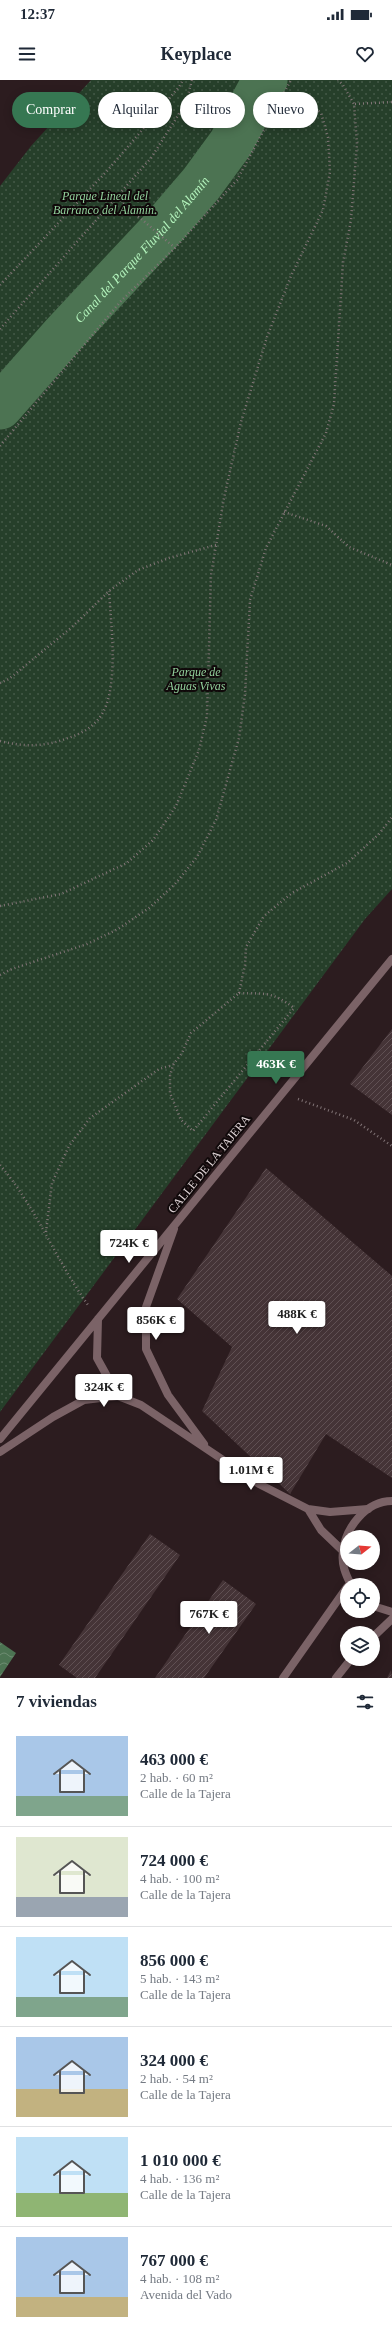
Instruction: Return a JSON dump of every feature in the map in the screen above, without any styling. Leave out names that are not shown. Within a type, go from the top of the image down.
[{"type":"street","name":"CALLE DE LA TAJERA","points":[[0,1439],[392,959]]},
{"type":"street","points":[[176,1223],[146,1307],[146,1349],[168,1395],[208,1450]]},
{"type":"street","points":[[98,1319],[97,1358],[118,1396]]},
{"type":"street","points":[[0,1452],[53,1417],[84,1400],[118,1396],[141,1405],[259,1484],[308,1509],[330,1512],[368,1509],[392,1501]]},
{"type":"street","points":[[308,1509],[321,1530],[340,1548]]},
{"type":"street","points":[[349,1530],[356,1519],[368,1509]]},
{"type":"street","points":[[283,1678],[340,1598]]},
{"type":"street","points":[[380,1608],[392,1612]]},
{"type":"street","points":[[380,1630],[392,1619]]},
{"type":"street","points":[[336,1678],[345,1666]]},
{"type":"path","points":[[0,285],[107,171],[179,87],[183,80]]},
{"type":"path","points":[[0,328],[151,158],[186,103],[192,80]]},
{"type":"path","points":[[286,92],[291,80]]},
{"type":"path","points":[[0,975],[12,969],[87,944],[118,929],[149,908],[175,884],[197,857],[216,820],[239,738],[245,694],[250,600],[266,548],[326,433],[334,404],[343,263],[351,220],[357,144],[354,104],[338,80]]},
{"type":"path","points":[[354,104],[392,102]]},
{"type":"path","points":[[0,906],[61,894],[127,863],[153,840],[176,806],[199,750],[207,716],[211,575],[226,490],[241,422],[267,337],[291,276],[323,210],[330,172],[328,137],[321,113],[318,111]]},
{"type":"path","points":[[0,446],[121,301],[175,248],[237,180],[266,128]]},
{"type":"path","points":[[116,198],[140,220],[175,248]]},
{"type":"path","points":[[284,512],[326,526],[349,547],[392,565]]},
{"type":"path","points":[[0,683],[9,679],[72,627],[109,590],[138,570],[169,558],[216,545]]},
{"type":"path","points":[[0,741],[20,746],[49,745],[84,732],[102,714],[109,695],[112,664],[109,590]]},
{"type":"path","points":[[238,993],[266,993],[278,996],[294,1008],[193,1131],[181,1120],[170,1093],[170,1076],[173,1065],[182,1053],[191,1033],[238,993],[245,965],[246,948],[264,916],[292,893],[347,863],[379,834],[392,817]]},
{"type":"path","points":[[46,1232],[52,1183],[69,1146],[90,1118],[159,1069],[173,1065]]},
{"type":"path","points":[[283,1093],[354,1120],[392,1146]]},
{"type":"path","points":[[0,1165],[13,1180],[46,1232],[68,1277],[98,1319]]},
{"type":"green space","name":"Parque de Aguas Vivas","points":[[91,80],[392,80],[392,889],[365,919],[0,1412],[0,186],[31,146],[47,128],[90,128],[90,92],[80,92]]},
{"type":"water","points":[[0,1642],[16,1653],[0,1677]]},
{"type":"building","points":[[392,1029],[392,1115],[350,1084]]},
{"type":"building","points":[[266,1168],[392,1276],[392,1478],[326,1434],[290,1494],[202,1411],[232,1347],[177,1299]]},
{"type":"building","points":[[150,1534],[180,1555],[95,1678],[77,1678],[59,1665]]},
{"type":"building","points":[[223,1580],[256,1604],[204,1678],[155,1678]]},
{"type":"building","points":[[391,1670],[392,1678],[387,1678]]},
{"type":"waterway","name":"Canal del Parque Fluvial del Alamín","points":[[0,407],[64,334],[165,226],[201,184],[231,143],[265,80]]},
{"type":"park label","name":"Parque Lineal del Barranco del Alamín.","points":[[105,203]]}]
